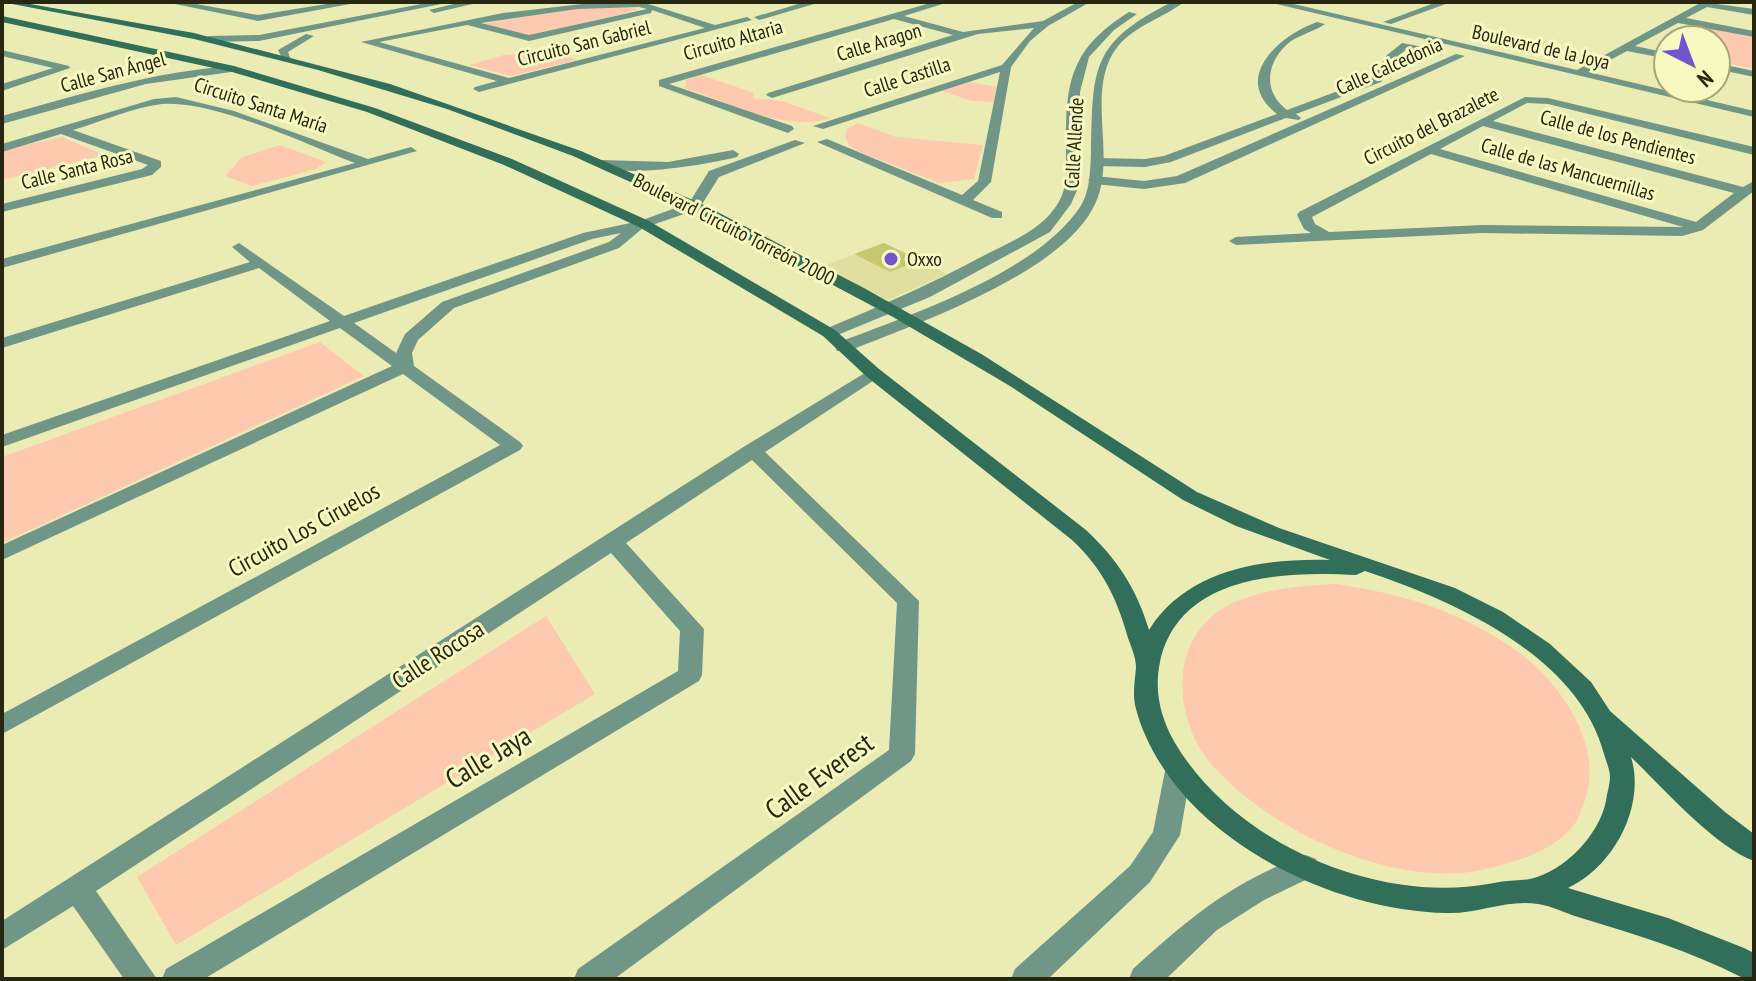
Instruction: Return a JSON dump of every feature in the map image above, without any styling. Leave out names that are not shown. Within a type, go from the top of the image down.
[{"type":"main road","name":"Boulevard Circuito Torreón 2000","points":[[4,2],[209,39],[287,58],[415,96],[602,164],[694,206],[909,320],[1016,382],[1191,496],[1242,520],[1414,580]]},
{"type":"main road","points":[[35,25],[76,15]]},
{"type":"main road","name":"Boulevard Circuito Torreón 2000","points":[[2,19],[234,69],[371,110],[508,162],[644,224],[836,340],[1100,554],[1120,580],[1146,660]]},
{"type":"main road","points":[[400,101],[415,96]]},
{"type":"main road","points":[[371,110],[385,105]]},
{"type":"main road","points":[[1603,715],[1620,757],[1623,798],[1609,837],[1578,868],[1532,891],[1462,901],[1383,893],[1306,867],[1255,840],[1211,807],[1178,771],[1156,732],[1145,694],[1146,660],[1161,626],[1186,600],[1221,580],[1263,568],[1311,564],[1361,568],[1414,580],[1471,602],[1524,633],[1569,671],[1603,715],[1715,820],[1754,849]]},
{"type":"main road","points":[[1532,891],[1625,917],[1727,953],[1754,968]]},
{"type":"street","points":[[178,2],[258,18],[356,2]]},
{"type":"street","points":[[400,2],[429,6]]},
{"type":"street","points":[[209,39],[259,38],[429,6],[476,2]]},
{"type":"street","points":[[507,2],[525,10]]},
{"type":"street","name":"Circuito San Gabriel","points":[[508,81],[366,42],[525,10],[538,4],[619,2],[656,9],[714,28]]},
{"type":"street","points":[[769,2],[792,8]]},
{"type":"street","name":"Circuito San Gabriel","points":[[479,89],[816,2]]},
{"type":"street","name":"Circuito Altaria","points":[[786,133],[664,86],[663,82],[944,2]]},
{"type":"street","points":[[964,201],[984,182],[1006,67],[1027,39],[1045,24],[1085,2]]},
{"type":"street","name":"Calle Allende","points":[[836,340],[889,309],[1045,229],[1059,213],[1071,188],[1077,71],[1086,51],[1102,33],[1156,2]]},
{"type":"street","name":"Calle Allende","points":[[836,340],[909,320],[1008,273],[1046,249],[1084,212],[1092,199],[1095,180],[1097,86],[1108,54],[1130,30],[1179,2]]},
{"type":"street","name":"Boulevard de la Joya","points":[[1273,2],[1754,114]]},
{"type":"street","name":"Boulevard de la Joya","points":[[1307,2],[1652,82]]},
{"type":"street","points":[[1388,22],[1446,2]]},
{"type":"street","points":[[1577,74],[1708,3],[1754,12]]},
{"type":"street","points":[[287,58],[282,52],[299,39],[429,6]]},
{"type":"street","points":[[465,22],[529,38],[656,9]]},
{"type":"street","points":[[894,16],[962,35]]},
{"type":"street","points":[[1679,20],[1754,34]]},
{"type":"street","name":"Calle Aragon","points":[[772,95],[962,35],[993,27],[1045,24]]},
{"type":"street","points":[[1310,123],[1285,115],[1267,100],[1264,84],[1267,66],[1275,51],[1291,37],[1320,24]]},
{"type":"street","name":"Calle Calcedonia","points":[[1095,180],[1144,185],[1180,180],[1460,57],[1406,45],[1391,57],[1377,80],[1285,115],[1157,162],[1097,162]]},
{"type":"street","points":[[1628,48],[1652,53]]},
{"type":"street","name":"Calle San Ángel","points":[[2,113],[140,72],[157,61],[157,51]]},
{"type":"street","points":[[2,53],[65,68],[2,88]]},
{"type":"street","name":"Calle Castilla","points":[[786,133],[819,126],[1006,67]]},
{"type":"street","name":"Calle San Ángel","points":[[2,120],[140,81],[180,73],[234,69]]},
{"type":"street","points":[[1732,69],[1754,74]]},
{"type":"street","points":[[1377,80],[1396,84]]},
{"type":"street","name":"Circuito Santa María","points":[[2,148],[158,101],[175,99],[245,119],[368,163]]},
{"type":"street","name":"Circuito del Brazalete","points":[[1327,237],[1309,226],[1304,215],[1525,100],[1542,100],[1754,151]]},
{"type":"street","points":[[1732,100],[1754,105]]},
{"type":"street","name":"Calle de los Pendientes","points":[[1481,122],[1749,188]]},
{"type":"street","points":[[819,126],[834,133],[823,142]]},
{"type":"street","name":"Calle Santa Rosa","points":[[2,208],[147,172],[157,164],[64,131]]},
{"type":"street","points":[[602,164],[652,167],[694,165],[746,150],[786,133],[799,143]]},
{"type":"street","points":[[2,441],[588,236],[644,224],[694,206],[714,174],[799,143],[823,142],[997,215]]},
{"type":"street","name":"Calle de las Mancuernillas","points":[[1427,149],[1698,227]]},
{"type":"street","points":[[746,150],[761,156]]},
{"type":"street","name":"Circuito Santa María","points":[[2,264],[411,151]]},
{"type":"street","points":[[694,165],[714,174]]},
{"type":"street","points":[[1236,241],[1483,229],[1670,233],[1698,227],[1749,188]]},
{"type":"street","points":[[2,553],[405,367],[404,353],[411,338],[448,305],[614,245],[644,224]]},
{"type":"street","name":"Circuito Los Ciruelos","points":[[2,725],[513,446],[239,247]]},
{"type":"street","points":[[2,343],[261,263]]},
{"type":"street","points":[[428,292],[448,305]]},
{"type":"street","name":"Calle Rocosa","points":[[2,937],[873,373]]},
{"type":"street","name":"Calle Everest","points":[[589,979],[902,754],[908,601],[752,450]]},
{"type":"street","name":"Calle Jaya","points":[[177,979],[690,675],[692,629],[612,541]]},
{"type":"street","points":[[1026,979],[1140,874],[1166,835],[1178,771]]},
{"type":"street","points":[[1144,979],[1207,921],[1254,891],[1306,867]]},
{"type":"street","points":[[77,888],[142,979]]},
{"type":"shaded area","points":[[628,7],[639,10],[530,35],[483,24],[570,8]]},
{"type":"shaded area","points":[[1732,33],[1754,37],[1754,69],[1732,64]]},
{"type":"shaded area","points":[[556,52],[577,60],[511,76],[469,65],[504,55]]},
{"type":"shaded area","points":[[701,75],[754,93],[753,98],[782,101],[830,118],[813,122],[777,119],[685,88],[686,80]]},
{"type":"shaded area","points":[[970,82],[997,87],[994,102],[972,101],[942,91]]},
{"type":"shaded area","points":[[858,123],[896,137],[983,145],[974,179],[939,183],[858,151],[849,145],[845,137],[847,129]]},
{"type":"shaded area","points":[[62,137],[104,155],[2,180],[2,150]]},
{"type":"shaded area","points":[[280,145],[326,162],[316,169],[252,186],[225,176],[242,157]]},
{"type":"shaded area","points":[[884,243],[947,274],[888,300],[823,266]]},
{"type":"shaded area","points":[[320,342],[364,376],[2,543],[2,457]]},
{"type":"shaded area","points":[[1335,584],[1405,598],[1447,612],[1510,646],[1545,676],[1573,714],[1588,758],[1589,781],[1584,803],[1576,823],[1566,834],[1536,853],[1490,868],[1455,873],[1417,872],[1340,851],[1303,834],[1238,791],[1213,766],[1189,724],[1183,700],[1187,654],[1197,633],[1213,615],[1247,597],[1284,588]]},
{"type":"shaded area","points":[[546,616],[595,694],[176,945],[137,877]]},
{"type":"building","points":[[884,243],[920,260],[890,272],[854,254]]},
{"type":"place","name":"Oxxo","points":[[891,259]]}]
